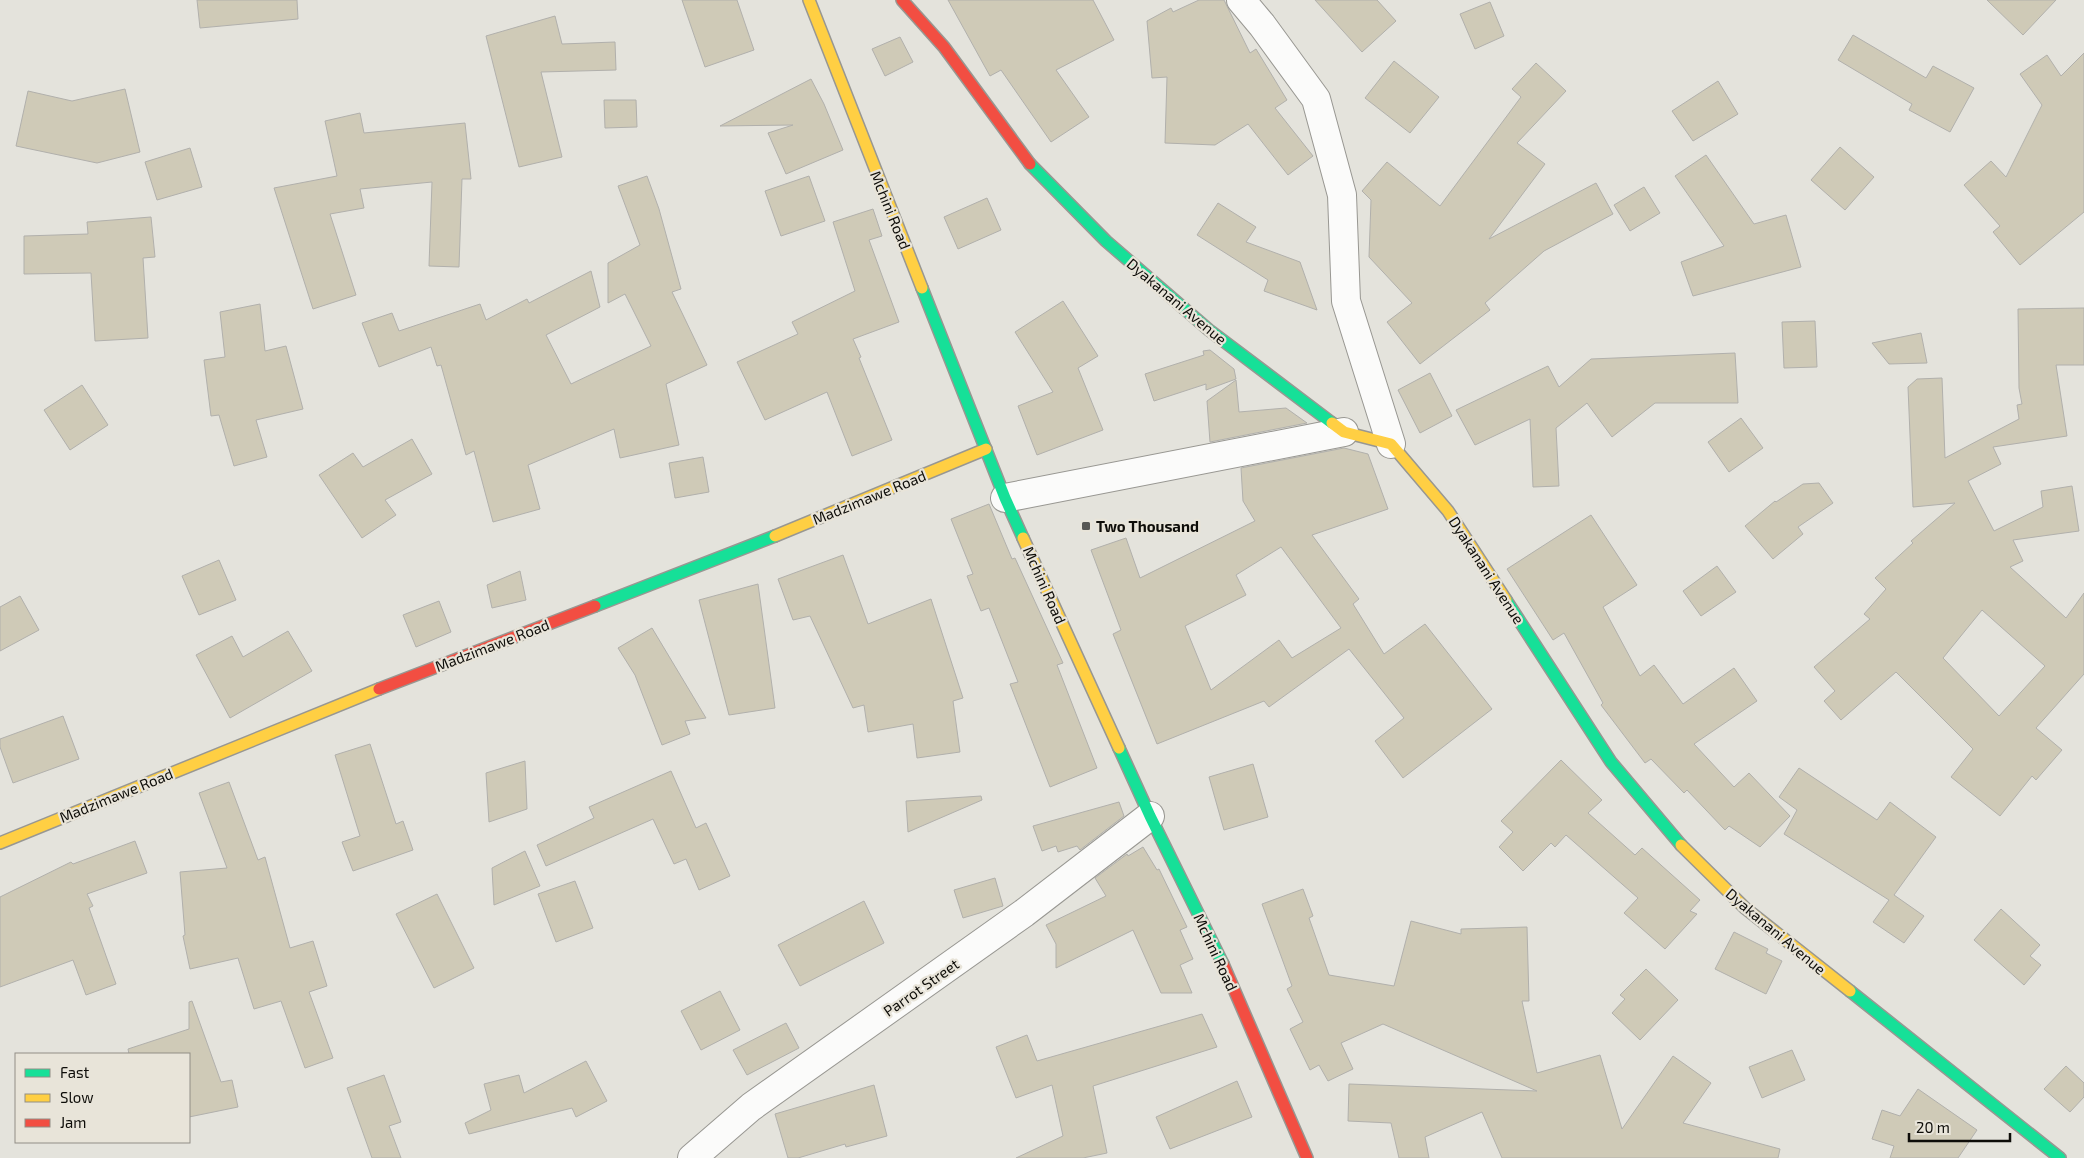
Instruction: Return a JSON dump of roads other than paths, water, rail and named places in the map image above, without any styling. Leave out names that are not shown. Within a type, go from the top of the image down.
[{"type":"street","name":"Mchini Road","points":[[810,0],[1005,498],[1150,816],[1224,966],[1305,1157]]},
{"type":"street","name":"Dyakanani Avenue","points":[[902,0],[944,47],[1030,164],[1106,241],[1209,330],[1344,432],[1391,444],[1448,511],[1611,762],[1678,842],[1745,908],[2060,1158]]},
{"type":"street","points":[[1240,0],[1262,24],[1316,99],[1342,195],[1346,302],[1391,444]]},
{"type":"street","points":[[1005,498],[1344,432]]},
{"type":"street","name":"Madzimawe Road","points":[[0,843],[331,707],[723,557],[986,449]]},
{"type":"street","name":"Parrot Street","points":[[692,1158],[751,1107],[1024,913],[1150,816]]},
{"type":"place","name":"Two Thousand","points":[[1086,526]]}]
